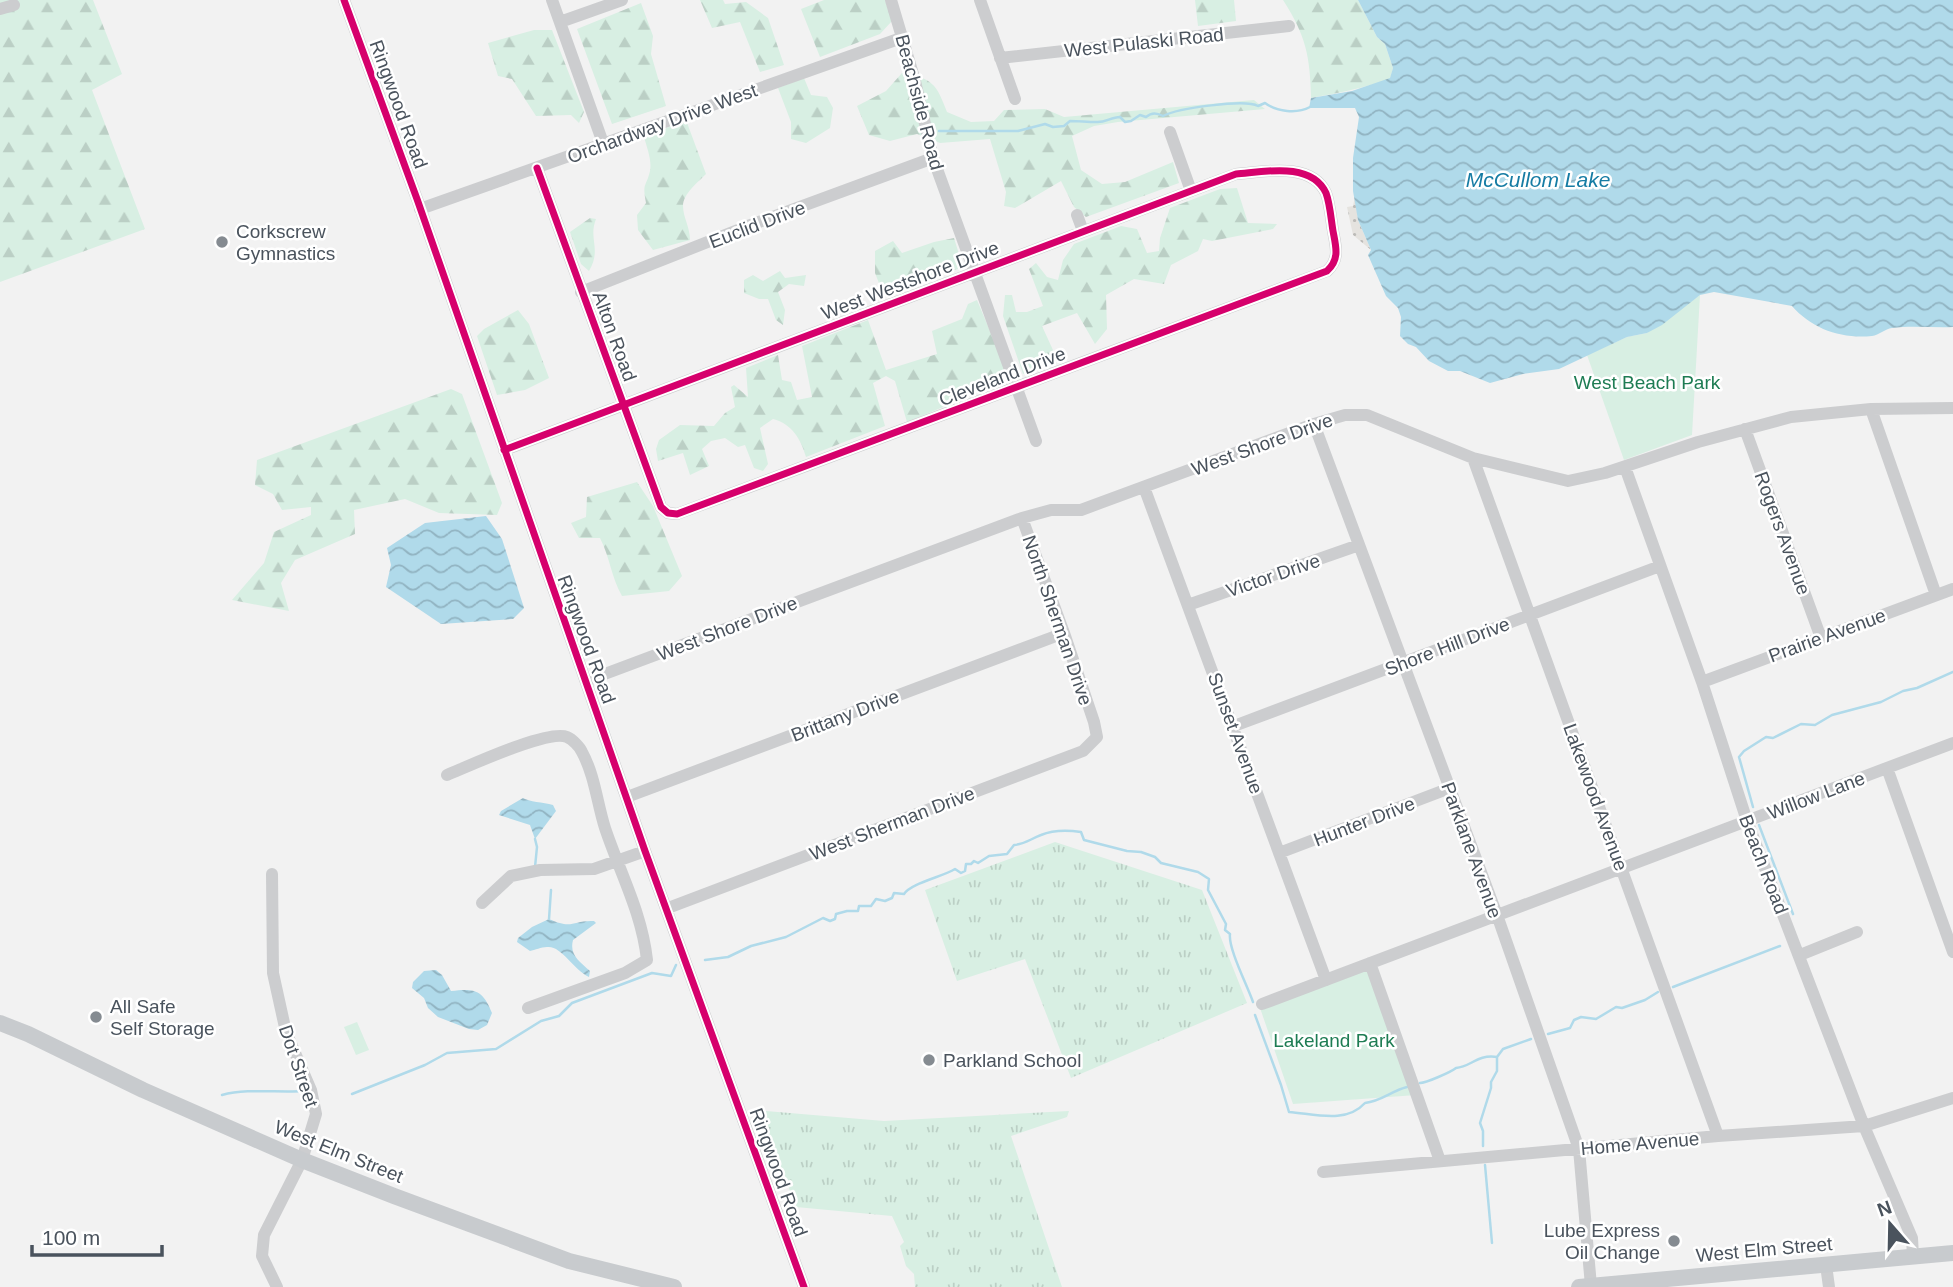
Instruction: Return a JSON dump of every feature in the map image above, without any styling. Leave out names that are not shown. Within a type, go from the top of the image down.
[{"type":"main road","name":"West Elm Street","points":[[0,1023],[302,1160],[569,1261],[674,1287]]},
{"type":"main road","name":"West Elm Street","points":[[1585,1287],[1953,1253]]},
{"type":"street","name":"Ringwood Road","points":[[344,0],[645,851],[804,1287]]},
{"type":"street","points":[[552,0],[603,143]]},
{"type":"street","points":[[560,22],[622,0]]},
{"type":"street","name":"Beachside Road","points":[[891,0],[904,37],[933,158],[1036,441]]},
{"type":"street","points":[[980,0],[1015,99]]},
{"type":"street","points":[[0,9],[14,5]]},
{"type":"street","name":"West Pulaski Road","points":[[1000,58],[1289,26]]},
{"type":"street","name":"Orchardway Drive West","points":[[420,209],[904,37]]},
{"type":"street","points":[[1170,132],[1191,191]]},
{"type":"street","name":"Euclid Drive","points":[[581,292],[748,226],[933,158]]},
{"type":"street","name":"Alton Road","points":[[537,168],[661,507],[668,513]]},
{"type":"street","name":"West Westshore Drive","points":[[504,450],[1236,174],[1281,170],[1316,180],[1326,194],[1337,253]]},
{"type":"street","points":[[1076,215],[1083,231]]},
{"type":"street","name":"Cleveland Drive","points":[[668,513],[677,514],[695,509],[1327,271],[1334,264],[1337,253]]},
{"type":"street","name":"West Shore Drive","points":[[586,681],[1022,518],[1051,510],[1081,510],[1345,415],[1367,415],[1474,458],[1568,481],[1625,467],[1698,442],[1791,417],[1871,409],[1953,408]]},
{"type":"street","points":[[1871,409],[1937,595]]},
{"type":"street","name":"Parklane Avenue","points":[[1314,424],[1405,663],[1579,1149],[1585,1287]]},
{"type":"street","name":"Rogers Avenue","points":[[1745,429],[1821,638]]},
{"type":"street","name":"Lakewood Avenue","points":[[1474,458],[1718,1136]]},
{"type":"street","name":"Beach Road","points":[[1625,467],[1702,682],[1747,821],[1864,1126],[1912,1238],[1913,1256]]},
{"type":"street","name":"Sunset Avenue","points":[[1144,487],[1326,980]]},
{"type":"street","name":"North Sherman Drive","points":[[1022,518],[1094,722]]},
{"type":"street","name":"Victor Drive","points":[[1188,605],[1359,545]]},
{"type":"street","name":"Shore Hill Drive","points":[[1234,726],[1660,566]]},
{"type":"street","name":"Prairie Avenue","points":[[1702,682],[1953,589]]},
{"type":"street","name":"Brittany Drive","points":[[626,797],[1064,633]]},
{"type":"street","name":"West Sherman Drive","points":[[668,908],[1083,751],[1097,737],[1094,722]]},
{"type":"street","points":[[447,775],[549,735],[568,737],[581,749],[595,782],[604,825],[638,910],[645,936],[647,960],[625,973],[528,1009]]},
{"type":"street","name":"Willow Lane","points":[[1262,1004],[1953,743]]},
{"type":"street","points":[[1887,768],[1953,952]]},
{"type":"street","name":"Hunter Drive","points":[[1279,853],[1450,788]]},
{"type":"street","points":[[482,903],[511,876],[540,870],[594,869],[645,851]]},
{"type":"street","name":"Dot Street","points":[[272,874],[273,972],[286,1032],[315,1105],[314,1122],[302,1160],[264,1235],[262,1255],[276,1287]]},
{"type":"street","points":[[1800,955],[1857,932]]},
{"type":"street","points":[[1370,963],[1440,1161]]},
{"type":"street","name":"Home Avenue","points":[[1323,1172],[1718,1136],[1864,1126],[1953,1098]]},
{"type":"street","points":[[1826,1265],[1829,1287]]},
{"type":"green space","points":[[0,0],[93,0],[122,74],[92,90],[145,229],[0,282]]},
{"type":"green space","points":[[700,0],[723,0],[725,4],[746,2],[768,18],[784,65],[760,72],[740,22],[712,28]]},
{"type":"green space","points":[[824,0],[885,0],[892,21],[880,34],[820,57],[801,9]]},
{"type":"green space","points":[[1195,0],[1234,0],[1236,21],[1198,26]]},
{"type":"green space","points":[[1283,0],[1358,0],[1377,37],[1385,44],[1393,68],[1390,79],[1311,98],[1302,36]]},
{"type":"green space","points":[[641,3],[653,36],[651,54],[666,106],[612,124],[577,29]]},
{"type":"green space","points":[[534,30],[552,30],[584,112],[579,123],[571,115],[536,116],[512,79],[498,76],[488,43]]},
{"type":"green space","points":[[902,73],[927,80],[936,88],[947,112],[971,122],[994,121],[1004,110],[1045,109],[1064,117],[1254,100],[1265,109],[1118,122],[1094,126],[1072,136],[1081,170],[1102,184],[1125,182],[1173,162],[1179,183],[1086,217],[1074,207],[1061,181],[1015,208],[1004,206],[1006,192],[990,139],[940,143],[917,134],[890,141],[869,135],[857,106],[886,91]]},
{"type":"green space","points":[[804,78],[811,95],[827,97],[833,108],[830,128],[806,143],[791,139],[791,122],[778,88]]},
{"type":"green space","points":[[686,120],[706,174],[685,197],[683,210],[690,240],[653,250],[638,230],[637,215],[646,203],[644,188],[650,167],[644,137]]},
{"type":"green space","points":[[1237,188],[1248,223],[1277,224],[1273,229],[1212,241],[1203,239],[1198,251],[1171,265],[1164,284],[1134,279],[1106,295],[1107,329],[1095,344],[1077,313],[1042,326],[1058,361],[1023,374],[1003,316],[1005,295],[1012,295],[1016,312],[1027,312],[1043,306],[1029,269],[1036,263],[1047,277],[1058,280],[1063,260],[1074,244],[1121,226],[1137,229],[1147,253],[1159,251],[1160,238],[1170,208],[1220,189]]},
{"type":"green space","points":[[590,218],[596,219],[593,232],[595,250],[589,271],[581,264],[570,232]]},
{"type":"green space","points":[[954,238],[963,267],[884,296],[875,273],[875,251],[893,241],[902,253]]},
{"type":"green space","points":[[780,271],[785,278],[806,275],[804,286],[789,284],[778,292],[785,310],[783,325],[776,320],[768,299],[759,299],[744,293],[744,280],[753,275],[763,281]]},
{"type":"green space","name":"West Beach Park","points":[[1700,295],[1692,435],[1624,460],[1587,355],[1627,337],[1647,333]]},
{"type":"green space","points":[[977,300],[1008,374],[1007,383],[997,388],[978,388],[950,404],[907,422],[895,381],[886,376],[873,383],[885,426],[806,457],[795,433],[773,419],[760,428],[768,464],[763,471],[754,468],[745,445],[738,447],[725,438],[711,441],[702,449],[709,466],[690,475],[683,453],[658,461],[656,449],[659,440],[680,425],[714,426],[725,413],[735,407],[731,387],[734,385],[748,397],[746,368],[778,355],[782,380],[791,382],[797,400],[812,397],[802,346],[868,320],[886,370],[937,354],[932,331],[962,319],[968,304]]},
{"type":"green space","points":[[518,310],[529,324],[549,378],[525,390],[497,395],[477,336],[484,329]]},
{"type":"green space","points":[[451,389],[462,394],[502,503],[497,515],[439,513],[405,499],[354,510],[355,534],[295,560],[281,583],[289,611],[232,600],[264,563],[274,532],[311,515],[311,507],[282,510],[273,494],[255,485],[257,460]]},
{"type":"green space","points":[[637,482],[653,506],[682,576],[669,591],[622,596],[600,538],[579,538],[571,523],[586,517],[587,497]]},
{"type":"green space","points":[[1055,842],[1202,890],[1247,1003],[1071,1078],[1025,959],[957,981],[925,890]]},
{"type":"green space","name":"Lakeland Park","points":[[1370,963],[1416,1095],[1293,1104],[1259,1005]]},
{"type":"green space","points":[[357,1022],[369,1050],[356,1055],[344,1027]]},
{"type":"green space","points":[[766,1111],[884,1121],[1069,1111],[1067,1117],[1011,1136],[1062,1287],[915,1287],[914,1274],[906,1266],[900,1246],[904,1242],[892,1216],[796,1207],[761,1113]]},
{"type":"sand","points":[[1355,196],[1358,220],[1371,250],[1353,235],[1347,207],[1353,206]]},
{"type":"water","name":"McCullom Lake","points":[[1358,0],[1953,0],[1953,327],[1900,327],[1872,336],[1849,336],[1818,326],[1792,306],[1714,292],[1700,295],[1662,325],[1647,333],[1627,337],[1559,369],[1523,374],[1490,383],[1460,371],[1448,371],[1429,361],[1416,347],[1400,336],[1401,317],[1398,308],[1386,296],[1368,255],[1371,250],[1358,220],[1353,191],[1353,158],[1359,117],[1355,108],[1309,108],[1311,98],[1352,91],[1390,78],[1393,68],[1385,44],[1377,37]]},
{"type":"water","points":[[486,516],[502,539],[524,608],[513,619],[441,624],[386,587],[391,565],[387,548],[425,523]]},
{"type":"water","points":[[523,798],[553,805],[556,811],[535,839],[530,825],[499,815],[501,811]]},
{"type":"water","points":[[549,919],[563,924],[587,921],[596,923],[573,940],[572,945],[576,958],[590,971],[589,977],[552,947],[530,951],[517,942],[518,938],[532,927]]},
{"type":"water","points":[[436,970],[451,991],[477,992],[485,999],[492,1013],[487,1025],[478,1030],[469,1029],[438,1017],[428,1008],[424,998],[412,988],[413,982],[424,971]]},
{"type":"waterway","points":[[939,131],[1018,131],[1045,124],[1053,127],[1064,126],[1070,121],[1099,122],[1120,117],[1125,122],[1140,115],[1163,116],[1211,105],[1240,103],[1258,106],[1265,103],[1287,111],[1310,107]]},
{"type":"waterway","points":[[1753,807],[1739,757],[1744,751],[1766,737],[1773,738],[1801,724],[1815,725],[1832,715],[1881,702],[1953,672]]},
{"type":"waterway","points":[[1759,825],[1793,914]]},
{"type":"waterway","points":[[705,960],[728,957],[751,946],[786,937],[823,918],[830,921],[835,919],[836,914],[858,911],[859,906],[871,906],[876,899],[885,901],[892,898],[894,893],[904,894],[913,887],[955,869],[961,873],[965,871],[966,864],[974,861],[978,863],[989,856],[1007,854],[1014,845],[1046,833],[1071,831],[1081,832],[1084,840],[1141,852],[1155,857],[1161,863],[1198,872],[1209,879],[1208,890],[1226,924],[1225,930],[1230,934],[1235,957],[1253,1002]]},
{"type":"waterway","points":[[535,839],[535,867]]},
{"type":"waterway","points":[[549,919],[551,890]]},
{"type":"waterway","points":[[1673,987],[1780,946]]},
{"type":"waterway","points":[[352,1094],[425,1065],[447,1053],[496,1049],[541,1021],[559,1016],[572,1003],[652,973],[671,976],[676,965]]},
{"type":"waterway","points":[[1548,1034],[1570,1028],[1574,1020],[1581,1017],[1596,1019],[1616,1007],[1622,1008],[1645,1000],[1658,992]]},
{"type":"waterway","points":[[1255,1015],[1289,1112],[1319,1116],[1349,1114],[1365,1103],[1407,1087]]},
{"type":"waterway","points":[[1483,1146],[1480,1123],[1491,1082],[1497,1071],[1497,1057],[1503,1049],[1531,1039]]},
{"type":"waterway","points":[[1420,1083],[1479,1059],[1497,1057]]},
{"type":"waterway","points":[[222,1095],[253,1091],[304,1091]]},
{"type":"waterway","points":[[1485,1165],[1492,1243]]},
{"type":"cycle path","points":[[344,0],[417,199],[645,851],[804,1287]]},
{"type":"cycle path","points":[[504,450],[1236,174],[1298,172],[1319,183],[1326,193],[1336,252],[1334,262],[1327,271],[677,514],[668,513],[661,507],[630,422],[615,380],[537,168]]},
{"type":"place","name":"Corkscrew Gymnastics","points":[[222,242]]},
{"type":"place","name":"All Safe Self Storage","points":[[96,1017]]},
{"type":"place","name":"Parkland School","points":[[929,1060]]},
{"type":"place","name":"Lube Express Oil Change","points":[[1674,1241]]}]
